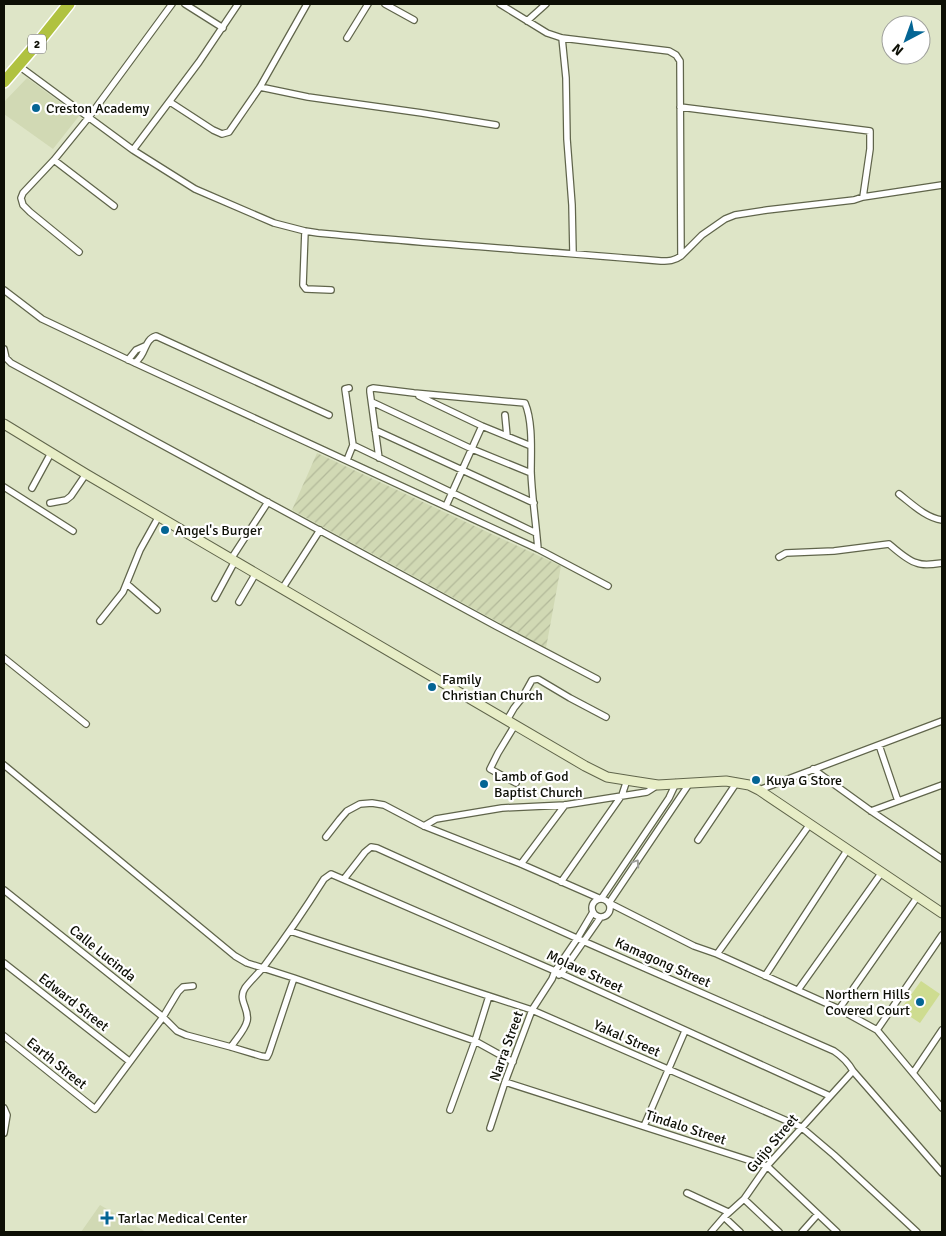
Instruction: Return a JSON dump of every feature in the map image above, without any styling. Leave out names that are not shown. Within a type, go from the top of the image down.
[{"type":"highway","name":"2","points":[[4,82],[69,4]]},
{"type":"street","points":[[79,252],[23,206],[20,198],[23,192],[54,160],[89,117],[172,4]]},
{"type":"street","points":[[185,4],[222,28]]},
{"type":"street","points":[[133,150],[170,102],[238,4]]},
{"type":"street","points":[[170,102],[213,130],[222,134],[230,132],[260,87],[307,4]]},
{"type":"street","points":[[347,38],[368,4]]},
{"type":"street","points":[[385,4],[414,20]]},
{"type":"street","points":[[500,4],[547,33],[562,38],[669,51],[676,55],[680,62],[681,256]]},
{"type":"street","points":[[527,21],[546,4]]},
{"type":"street","points":[[562,38],[566,78],[573,253]]},
{"type":"street","points":[[19,66],[133,150],[177,178],[211,197],[274,223],[305,231],[403,241],[670,261],[681,256],[702,235],[725,219],[735,215],[854,200],[942,185]]},
{"type":"street","points":[[260,87],[308,97],[496,125]]},
{"type":"street","points":[[680,107],[870,131],[870,149],[863,197]]},
{"type":"street","points":[[54,160],[114,206]]},
{"type":"street","points":[[305,231],[303,285],[306,289],[331,290]]},
{"type":"street","points":[[4,290],[42,319],[538,549],[608,586]]},
{"type":"street","points":[[135,363],[152,337],[162,337],[328,415]]},
{"type":"street","points":[[128,360],[136,350],[145,346]]},
{"type":"street","points":[[4,349],[6,358],[11,363],[597,679]]},
{"type":"street","points":[[347,460],[353,445],[345,389],[349,388]]},
{"type":"street","points":[[378,458],[370,392],[373,388],[525,403],[528,409],[531,473],[538,549]]},
{"type":"street","points":[[414,393],[482,426],[531,446]]},
{"type":"street","points":[[372,402],[472,449],[531,473]]},
{"type":"street","points":[[505,415],[507,436]]},
{"type":"street","points":[[4,424],[86,474],[586,766],[607,776],[658,785],[717,781],[749,785],[942,912]]},
{"type":"street","points":[[446,506],[482,426]]},
{"type":"street","points":[[375,430],[534,503]]},
{"type":"street","points":[[353,445],[536,533]]},
{"type":"street","points":[[32,488],[52,453]]},
{"type":"street","points":[[50,503],[66,500],[71,496],[86,474]]},
{"type":"street","points":[[4,487],[73,531]]},
{"type":"street","points":[[899,494],[926,514],[936,520],[942,520]]},
{"type":"street","points":[[215,598],[233,560],[268,502]]},
{"type":"street","points":[[100,620],[123,592],[140,550],[158,516]]},
{"type":"street","points":[[282,589],[320,530]]},
{"type":"street","points":[[779,557],[786,553],[834,551],[889,544],[917,564],[942,563]]},
{"type":"street","points":[[239,602],[256,573]]},
{"type":"street","points":[[127,584],[157,610]]},
{"type":"street","points":[[4,658],[86,724]]},
{"type":"street","points":[[507,720],[532,680],[535,679],[606,717]]},
{"type":"street","points":[[759,790],[942,721]]},
{"type":"street","points":[[515,725],[490,768],[516,783]]},
{"type":"street","points":[[879,745],[898,801]]},
{"type":"street","points":[[4,764],[235,956],[247,963],[475,1042],[513,1062]]},
{"type":"street","points":[[813,769],[942,859]]},
{"type":"street","points":[[561,882],[622,796],[627,780]]},
{"type":"street","points":[[698,840],[737,782]]},
{"type":"street","points":[[609,903],[611,909],[606,916],[600,918],[596,916],[592,909],[593,903],[601,899],[669,798],[676,784]]},
{"type":"street","points":[[609,903],[689,784]]},
{"type":"street","points":[[424,826],[436,819],[502,808],[565,805],[647,792],[658,785]]},
{"type":"street","points":[[871,811],[942,785]]},
{"type":"street","points":[[326,837],[347,811],[360,804],[384,805],[424,826],[521,864],[607,901],[694,946],[717,954],[798,990],[839,1009],[877,1030],[942,1108]]},
{"type":"street","points":[[521,864],[565,805]]},
{"type":"street","points":[[717,954],[810,824]]},
{"type":"street","name":"Kamagong Street","points":[[344,879],[365,852],[371,847],[378,848],[580,940],[834,1051],[844,1057],[853,1071],[942,1173]]},
{"type":"street","points":[[765,976],[848,849]]},
{"type":"street","points":[[798,990],[882,872]]},
{"type":"street","name":"Molave Street","points":[[290,931],[324,879],[332,874],[554,974]]},
{"type":"street","name":"Calle Lucinda","points":[[4,890],[177,1030],[186,1036],[231,1047]]},
{"type":"street","points":[[839,1009],[918,896]]},
{"type":"street","name":"Narra Street","points":[[561,974],[593,912]]},
{"type":"street","name":"Narra Street","points":[[490,1128],[532,1010],[554,974],[600,918]]},
{"type":"street","points":[[290,931],[245,989],[242,995],[248,1020],[231,1047],[267,1057],[294,978]]},
{"type":"street","name":"Yakal Street","points":[[290,931],[532,1010],[801,1127],[917,1232]]},
{"type":"street","points":[[877,1030],[942,935]]},
{"type":"street","name":"Edward Street","points":[[4,963],[130,1061]]},
{"type":"street","points":[[554,974],[561,974]]},
{"type":"street","name":"Molave Street","points":[[561,974],[830,1096]]},
{"type":"street","points":[[130,1061],[183,987],[193,986]]},
{"type":"street","points":[[450,1110],[475,1042],[489,996]]},
{"type":"street","points":[[913,1073],[942,1030]]},
{"type":"street","points":[[644,1126],[685,1031]]},
{"type":"street","name":"Earth Street","points":[[4,1036],[95,1109],[124,1072],[130,1061]]},
{"type":"street","name":"Guijo Street","points":[[712,1232],[726,1215],[744,1199],[767,1166],[853,1071]]},
{"type":"street","name":"Tindalo Street","points":[[505,1082],[767,1166],[837,1232]]},
{"type":"street","points":[[4,1108],[7,1115],[4,1133]]},
{"type":"street","points":[[688,1193],[726,1215],[740,1232]]},
{"type":"street","points":[[744,1199],[779,1232]]},
{"type":"street","points":[[802,1232],[818,1214]]},
{"type":"shaded area","name":"Creston Academy","points":[[27,78],[79,116],[53,149],[4,114],[4,102]]},
{"type":"shaded area","points":[[317,453],[561,566],[546,648],[292,510]]},
{"type":"shaded area","name":"Tarlac Medical Center","points":[[100,1205],[146,1232],[81,1232]]},
{"type":"green space","name":"Northern Hills Covered Court","points":[[921,981],[940,994],[920,1023],[900,1010]]},
{"type":"place","name":"Creston Academy","points":[[36,108]]},
{"type":"place","name":"Angel's Burger","points":[[165,530]]},
{"type":"place","name":"Family Christian Church","points":[[432,687]]},
{"type":"place","name":"Kuya G Store","points":[[756,780]]},
{"type":"place","name":"Lamb of God Baptist Church","points":[[484,784]]},
{"type":"place","name":"Northern Hills Covered Court","points":[[920,1002]]},
{"type":"place","name":"Tarlac Medical Center","points":[[107,1218]]}]
